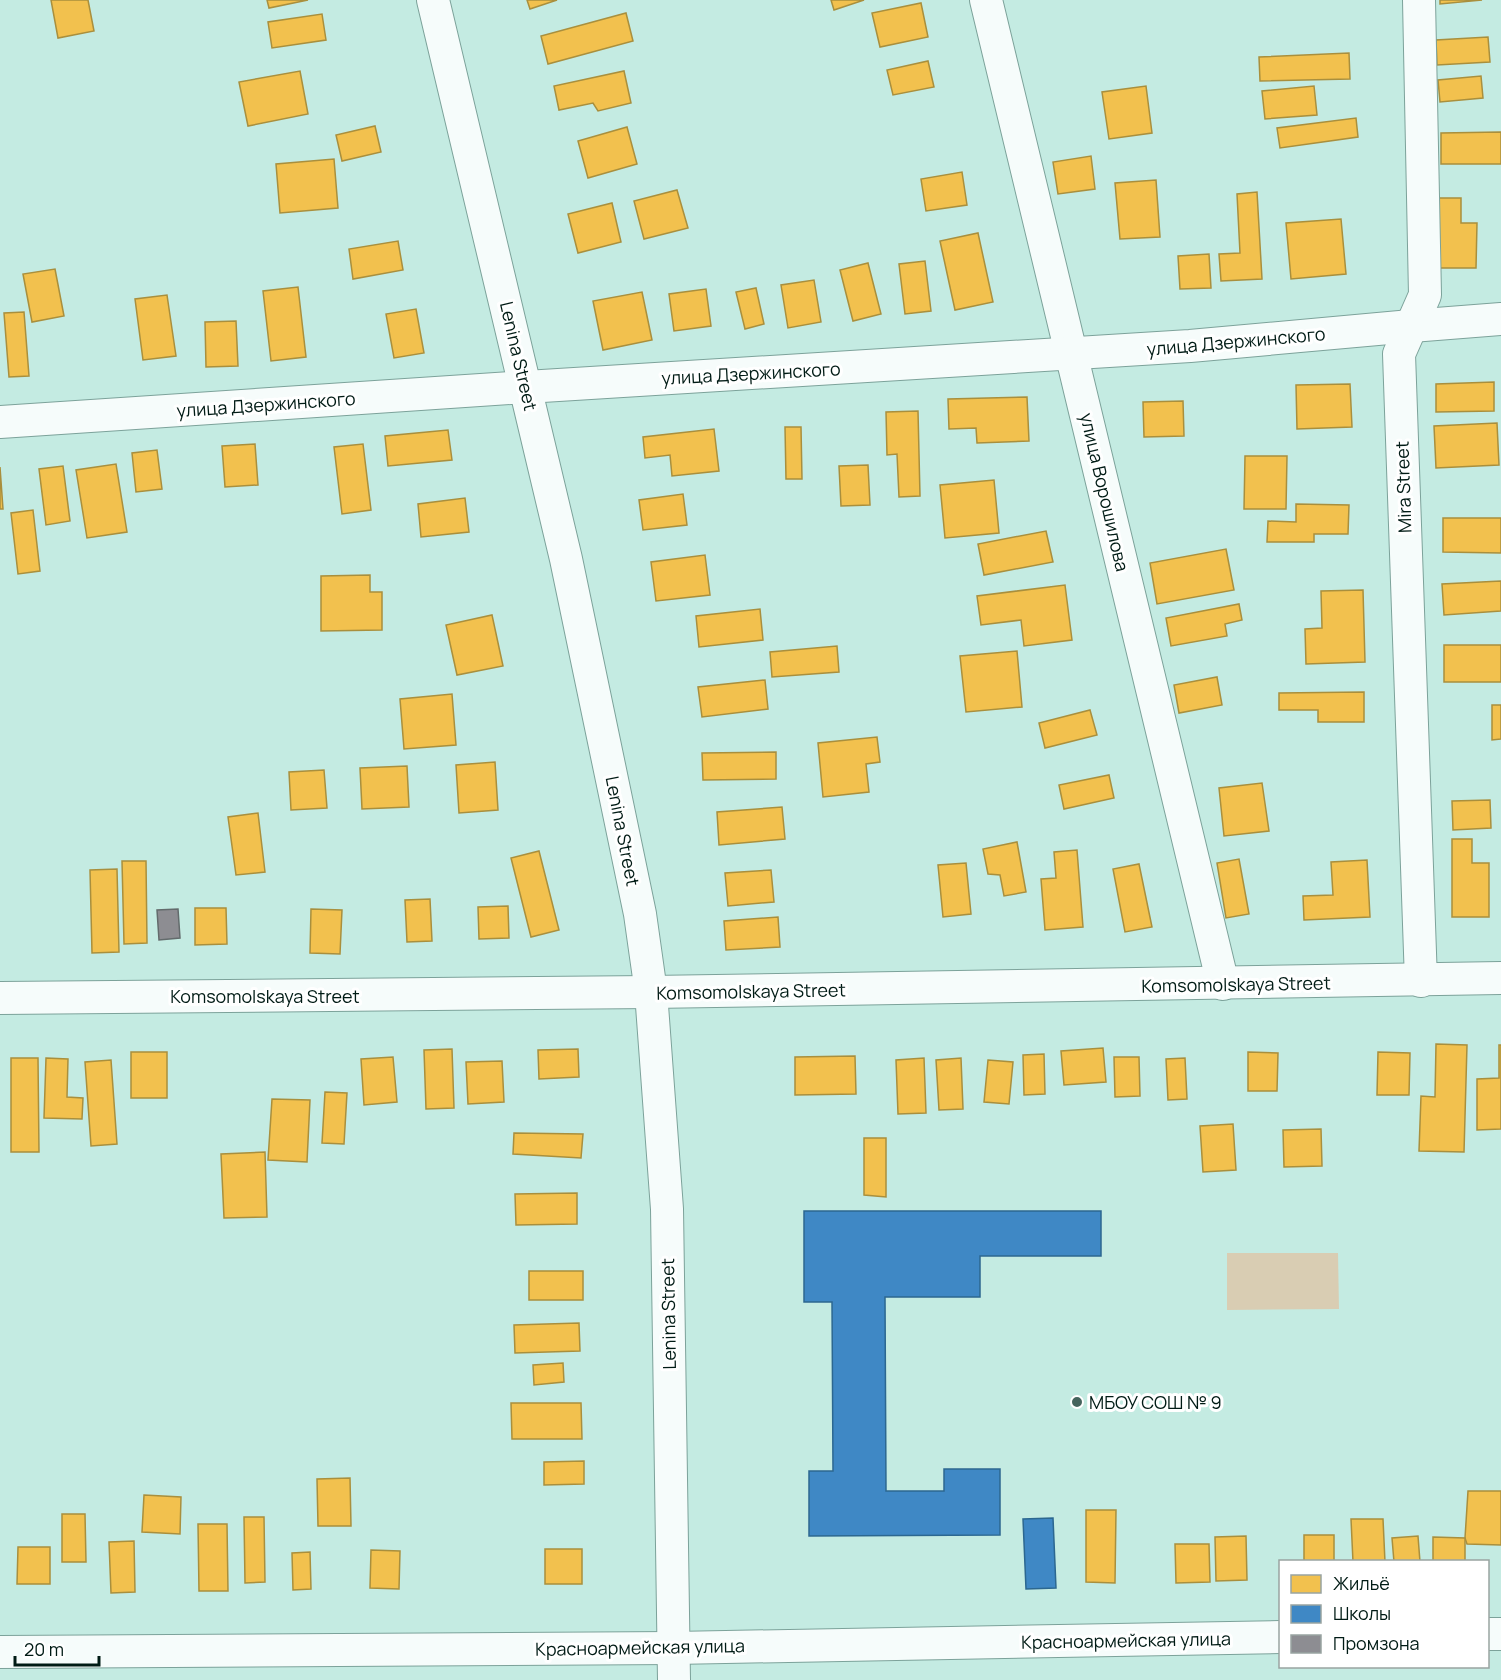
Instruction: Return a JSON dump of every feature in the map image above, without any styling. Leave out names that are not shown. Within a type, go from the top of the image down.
[{"type":"street","name":"Lenina Street","points":[[433,0],[566,559],[640,914],[651,992],[667,1209],[674,1680]]},
{"type":"street","name":"улица Ворошилова","points":[[986,0],[1223,984]]},
{"type":"street","name":"Mira Street","points":[[1419,0],[1425,296],[1399,354],[1421,981]]},
{"type":"street","name":"улица Дзержинского","points":[[0,422],[1190,346],[1501,320]]},
{"type":"street","name":"Komsomolskaya Street","points":[[0,998],[651,992],[1501,978]]},
{"type":"street","name":"Красноармейская улица","points":[[0,1652],[674,1648],[1279,1637]]},
{"type":"shaded area","points":[[1227,1253],[1338,1253],[1339,1309],[1227,1310]]},
{"type":"building: Жильё","points":[[51,0],[88,0],[94,31],[58,38]]},
{"type":"building: Жильё","points":[[267,0],[308,0],[269,8]]},
{"type":"building: Жильё","points":[[527,0],[557,0],[530,9]]},
{"type":"building: Жильё","points":[[831,0],[864,0],[834,10]]},
{"type":"building: Жильё","points":[[1440,0],[1482,0],[1440,4]]},
{"type":"building: Жильё","points":[[921,3],[928,37],[880,47],[872,13]]},
{"type":"building: Жильё","points":[[626,13],[633,41],[548,64],[541,36]]},
{"type":"building: Жильё","points":[[322,14],[326,40],[272,48],[268,22]]},
{"type":"building: Жильё","points":[[1488,37],[1490,62],[1437,65],[1436,40]]},
{"type":"building: Жильё","points":[[1349,53],[1350,79],[1260,81],[1259,57]]},
{"type":"building: Жильё","points":[[928,61],[934,87],[893,95],[887,70]]},
{"type":"building: Жильё","points":[[300,71],[308,114],[248,126],[239,82]]},
{"type":"building: Жильё","points":[[624,71],[631,103],[598,111],[593,103],[559,110],[554,86]]},
{"type":"building: Жильё","points":[[1481,76],[1483,98],[1440,102],[1438,80]]},
{"type":"building: Жильё","points":[[1146,86],[1152,133],[1109,139],[1102,92]]},
{"type":"building: Жильё","points":[[1314,86],[1317,115],[1265,119],[1262,91]]},
{"type":"building: Жильё","points":[[1356,118],[1358,137],[1280,148],[1277,128]]},
{"type":"building: Жильё","points":[[375,126],[381,152],[342,161],[336,135]]},
{"type":"building: Жильё","points":[[627,127],[637,164],[588,178],[578,141]]},
{"type":"building: Жильё","points":[[1501,132],[1501,164],[1441,164],[1441,133]]},
{"type":"building: Жильё","points":[[1091,156],[1095,189],[1058,194],[1053,162]]},
{"type":"building: Жильё","points":[[334,159],[338,208],[280,213],[276,164]]},
{"type":"building: Жильё","points":[[962,172],[967,205],[926,211],[921,179]]},
{"type":"building: Жильё","points":[[1156,180],[1160,237],[1120,239],[1115,183]]},
{"type":"building: Жильё","points":[[677,190],[688,228],[644,239],[634,201]]},
{"type":"building: Жильё","points":[[1257,192],[1262,279],[1221,281],[1219,254],[1240,253],[1237,194]]},
{"type":"building: Жильё","points":[[1437,198],[1461,198],[1461,223],[1477,223],[1476,268],[1437,268]]},
{"type":"building: Жильё","points":[[612,203],[621,242],[578,253],[568,214]]},
{"type":"building: Жильё","points":[[1341,219],[1346,274],[1291,279],[1286,223]]},
{"type":"building: Жильё","points":[[978,233],[993,302],[955,310],[940,241]]},
{"type":"building: Жильё","points":[[398,241],[403,270],[353,279],[349,249]]},
{"type":"building: Жильё","points":[[1209,254],[1211,288],[1180,289],[1178,256]]},
{"type":"building: Жильё","points":[[925,261],[931,311],[905,314],[899,264]]},
{"type":"building: Жильё","points":[[868,263],[881,314],[853,321],[840,270]]},
{"type":"building: Жильё","points":[[55,269],[64,316],[32,322],[23,274]]},
{"type":"building: Жильё","points":[[814,280],[821,322],[788,328],[781,285]]},
{"type":"building: Жильё","points":[[298,287],[306,357],[271,361],[263,291]]},
{"type":"building: Жильё","points":[[756,288],[764,324],[745,329],[736,292]]},
{"type":"building: Жильё","points":[[706,289],[711,326],[674,331],[669,294]]},
{"type":"building: Жильё","points":[[642,292],[652,340],[603,350],[593,301]]},
{"type":"building: Жильё","points":[[167,295],[176,356],[143,360],[135,299]]},
{"type":"building: Жильё","points":[[416,309],[424,353],[394,358],[386,314]]},
{"type":"building: Жильё","points":[[24,312],[29,376],[9,377],[4,313]]},
{"type":"building: Жильё","points":[[236,321],[238,366],[206,367],[205,322]]},
{"type":"building: Жильё","points":[[1494,382],[1494,411],[1436,412],[1436,384]]},
{"type":"building: Жильё","points":[[1350,384],[1352,427],[1297,429],[1296,385]]},
{"type":"building: Жильё","points":[[1027,397],[1029,441],[977,443],[976,428],[949,429],[948,399]]},
{"type":"building: Жильё","points":[[1183,401],[1184,436],[1144,437],[1143,402]]},
{"type":"building: Жильё","points":[[918,411],[920,496],[899,497],[897,454],[887,455],[886,412]]},
{"type":"building: Жильё","points":[[1497,423],[1499,465],[1436,468],[1434,426]]},
{"type":"building: Жильё","points":[[785,427],[801,427],[802,479],[786,479]]},
{"type":"building: Жильё","points":[[714,429],[719,471],[672,476],[670,455],[645,458],[643,437]]},
{"type":"building: Жильё","points":[[448,430],[452,460],[388,466],[385,436]]},
{"type":"building: Жильё","points":[[255,444],[258,485],[225,487],[222,446]]},
{"type":"building: Жильё","points":[[363,444],[371,510],[342,514],[334,447]]},
{"type":"building: Жильё","points":[[157,450],[162,489],[136,492],[132,453]]},
{"type":"building: Жильё","points":[[1245,456],[1287,456],[1286,509],[1244,509]]},
{"type":"building: Жильё","points":[[116,464],[127,532],[87,538],[76,470]]},
{"type":"building: Жильё","points":[[868,465],[870,505],[841,506],[839,466]]},
{"type":"building: Жильё","points":[[63,466],[70,521],[46,525],[39,469]]},
{"type":"building: Жильё","points":[[0,467],[3,509],[0,509]]},
{"type":"building: Жильё","points":[[994,480],[999,533],[945,538],[940,485]]},
{"type":"building: Жильё","points":[[683,494],[687,525],[643,530],[639,500]]},
{"type":"building: Жильё","points":[[465,498],[469,532],[421,537],[418,504]]},
{"type":"building: Жильё","points":[[1296,504],[1349,505],[1348,534],[1314,534],[1314,542],[1267,542],[1268,521],[1296,522]]},
{"type":"building: Жильё","points":[[33,510],[40,571],[18,574],[11,513]]},
{"type":"building: Жильё","points":[[1443,518],[1501,518],[1501,553],[1443,552]]},
{"type":"building: Жильё","points":[[1046,531],[1053,562],[984,575],[978,544]]},
{"type":"building: Жильё","points":[[1226,549],[1234,590],[1157,604],[1150,563]]},
{"type":"building: Жильё","points":[[705,555],[710,595],[656,601],[651,562]]},
{"type":"building: Жильё","points":[[370,575],[370,592],[382,592],[382,630],[321,631],[321,576]]},
{"type":"building: Жильё","points":[[1501,581],[1501,611],[1444,615],[1442,584]]},
{"type":"building: Жильё","points":[[1065,585],[1072,640],[1024,646],[1021,620],[981,625],[977,596]]},
{"type":"building: Жильё","points":[[1363,590],[1365,662],[1306,664],[1305,629],[1322,628],[1321,591]]},
{"type":"building: Жильё","points":[[1239,604],[1242,620],[1225,624],[1227,636],[1171,646],[1166,618]]},
{"type":"building: Жильё","points":[[760,609],[763,640],[699,647],[696,616]]},
{"type":"building: Жильё","points":[[492,615],[503,666],[457,675],[446,625]]},
{"type":"building: Жильё","points":[[1444,645],[1501,645],[1501,682],[1444,682]]},
{"type":"building: Жильё","points":[[837,646],[839,672],[772,677],[770,652]]},
{"type":"building: Жильё","points":[[1017,651],[1022,707],[966,712],[960,656]]},
{"type":"building: Жильё","points":[[1217,677],[1222,705],[1179,713],[1174,685]]},
{"type":"building: Жильё","points":[[765,680],[768,709],[702,717],[698,687]]},
{"type":"building: Жильё","points":[[1364,692],[1364,722],[1318,722],[1318,710],[1279,710],[1279,693]]},
{"type":"building: Жильё","points":[[452,694],[456,745],[404,749],[400,699]]},
{"type":"building: Жильё","points":[[1492,705],[1501,705],[1501,739],[1492,740]]},
{"type":"building: Жильё","points":[[1090,710],[1097,735],[1045,748],[1039,723]]},
{"type":"building: Жильё","points":[[877,737],[880,762],[866,764],[869,792],[823,797],[818,743]]},
{"type":"building: Жильё","points":[[776,752],[776,779],[703,780],[702,753]]},
{"type":"building: Жильё","points":[[495,762],[498,810],[459,813],[456,765]]},
{"type":"building: Жильё","points":[[407,766],[409,807],[362,809],[360,768]]},
{"type":"building: Жильё","points":[[324,770],[327,808],[291,810],[289,772]]},
{"type":"building: Жильё","points":[[1109,775],[1114,798],[1064,809],[1059,785]]},
{"type":"building: Жильё","points":[[1262,783],[1269,831],[1224,836],[1219,788]]},
{"type":"building: Жильё","points":[[1490,800],[1491,828],[1453,830],[1452,801]]},
{"type":"building: Жильё","points":[[782,807],[785,839],[719,845],[717,812]]},
{"type":"building: Жильё","points":[[258,813],[265,872],[236,875],[228,817]]},
{"type":"building: Жильё","points":[[1452,839],[1472,839],[1472,863],[1489,863],[1489,917],[1452,917]]},
{"type":"building: Жильё","points":[[1017,842],[1026,892],[1004,896],[1000,875],[988,874],[983,849]]},
{"type":"building: Жильё","points":[[1077,850],[1083,927],[1045,930],[1041,879],[1056,878],[1054,852]]},
{"type":"building: Жильё","points":[[539,851],[559,930],[531,937],[511,858]]},
{"type":"building: Жильё","points":[[1239,859],[1249,914],[1226,918],[1217,863]]},
{"type":"building: Жильё","points":[[1367,860],[1370,917],[1304,920],[1303,896],[1333,895],[1331,862]]},
{"type":"building: Жильё","points":[[122,861],[146,861],[147,943],[124,944]]},
{"type":"building: Жильё","points":[[966,863],[971,914],[943,917],[938,865]]},
{"type":"building: Жильё","points":[[1139,864],[1152,927],[1125,932],[1113,869]]},
{"type":"building: Жильё","points":[[117,869],[119,952],[92,953],[90,870]]},
{"type":"building: Жильё","points":[[771,870],[774,902],[728,906],[725,873]]},
{"type":"building: Жильё","points":[[430,899],[432,941],[407,942],[405,900]]},
{"type":"building: Жильё","points":[[508,906],[509,938],[479,939],[478,907]]},
{"type":"building: Жильё","points":[[195,908],[226,908],[227,944],[195,945]]},
{"type":"building: Жильё","points":[[311,909],[342,910],[340,954],[310,953]]},
{"type":"building: Жильё","points":[[778,917],[780,947],[726,950],[724,921]]},
{"type":"building: Жильё","points":[[1436,1044],[1467,1045],[1464,1152],[1419,1151],[1421,1096],[1435,1097]]},
{"type":"building: Жильё","points":[[1499,1045],[1501,1045],[1501,1129],[1477,1130],[1477,1079],[1499,1078]]},
{"type":"building: Жильё","points":[[1103,1048],[1106,1082],[1064,1085],[1061,1051]]},
{"type":"building: Жильё","points":[[452,1049],[454,1108],[426,1109],[424,1050]]},
{"type":"building: Жильё","points":[[578,1049],[579,1077],[539,1079],[538,1050]]},
{"type":"building: Жильё","points":[[131,1052],[167,1052],[167,1098],[131,1098]]},
{"type":"building: Жильё","points":[[1248,1052],[1278,1053],[1277,1091],[1248,1091]]},
{"type":"building: Жильё","points":[[1378,1052],[1410,1053],[1409,1095],[1377,1095]]},
{"type":"building: Жильё","points":[[1044,1054],[1045,1094],[1024,1095],[1023,1055]]},
{"type":"building: Жильё","points":[[855,1056],[856,1094],[795,1095],[795,1057]]},
{"type":"building: Жильё","points":[[393,1057],[397,1102],[364,1105],[361,1059]]},
{"type":"building: Жильё","points":[[1114,1057],[1139,1057],[1140,1096],[1115,1097]]},
{"type":"building: Жильё","points":[[11,1058],[38,1058],[39,1152],[11,1152]]},
{"type":"building: Жильё","points":[[46,1058],[68,1059],[67,1097],[83,1098],[82,1119],[44,1118]]},
{"type":"building: Жильё","points":[[924,1058],[926,1113],[898,1114],[896,1060]]},
{"type":"building: Жильё","points":[[961,1058],[963,1109],[939,1110],[936,1060]]},
{"type":"building: Жильё","points":[[1185,1058],[1187,1099],[1168,1100],[1166,1059]]},
{"type":"building: Жильё","points":[[111,1060],[117,1144],[91,1146],[85,1062]]},
{"type":"building: Жильё","points":[[988,1060],[1013,1062],[1009,1104],[984,1102]]},
{"type":"building: Жильё","points":[[502,1061],[504,1102],[468,1104],[466,1062]]},
{"type":"building: Жильё","points":[[325,1092],[347,1093],[344,1144],[322,1143]]},
{"type":"building: Жильё","points":[[272,1099],[310,1100],[307,1162],[268,1160]]},
{"type":"building: Жильё","points":[[1233,1124],[1236,1170],[1203,1172],[1200,1126]]},
{"type":"building: Жильё","points":[[1321,1129],[1322,1166],[1284,1167],[1283,1130]]},
{"type":"building: Жильё","points":[[514,1133],[583,1134],[581,1158],[513,1154]]},
{"type":"building: Жильё","points":[[864,1138],[886,1138],[886,1197],[864,1195]]},
{"type":"building: Жильё","points":[[265,1152],[267,1217],[224,1218],[221,1154]]},
{"type":"building: Жильё","points":[[577,1193],[577,1224],[516,1225],[515,1194]]},
{"type":"building: Жильё","points":[[529,1271],[583,1271],[583,1300],[529,1300]]},
{"type":"building: Жильё","points":[[579,1323],[580,1351],[515,1353],[514,1325]]},
{"type":"building: Жильё","points":[[563,1363],[564,1382],[534,1385],[533,1365]]},
{"type":"building: Жильё","points":[[511,1403],[581,1403],[582,1439],[512,1439]]},
{"type":"building: Жильё","points":[[584,1461],[584,1484],[544,1485],[544,1462]]},
{"type":"building: Жильё","points":[[350,1478],[351,1526],[318,1526],[317,1479]]},
{"type":"building: Жильё","points":[[1468,1491],[1501,1491],[1501,1545],[1467,1544],[1465,1538]]},
{"type":"building: Жильё","points":[[144,1495],[181,1497],[180,1534],[142,1532]]},
{"type":"building: Жильё","points":[[1086,1510],[1116,1510],[1115,1583],[1086,1582]]},
{"type":"building: Жильё","points":[[62,1514],[85,1514],[86,1562],[62,1562]]},
{"type":"building: Жильё","points":[[244,1517],[264,1517],[265,1582],[245,1583]]},
{"type":"building: Жильё","points":[[1351,1519],[1383,1519],[1385,1560],[1353,1560]]},
{"type":"building: Жильё","points":[[198,1524],[227,1524],[228,1591],[199,1591]]},
{"type":"building: Жильё","points":[[1304,1535],[1334,1535],[1334,1560],[1304,1560]]},
{"type":"building: Жильё","points":[[1246,1536],[1247,1580],[1216,1581],[1215,1537]]},
{"type":"building: Жильё","points":[[1418,1536],[1420,1560],[1394,1560],[1392,1538]]},
{"type":"building: Жильё","points":[[1433,1537],[1465,1538],[1465,1560],[1433,1560]]},
{"type":"building: Жильё","points":[[134,1541],[135,1592],[111,1593],[109,1542]]},
{"type":"building: Жильё","points":[[1175,1544],[1209,1544],[1210,1582],[1176,1583]]},
{"type":"building: Жильё","points":[[18,1547],[50,1547],[50,1584],[17,1584]]},
{"type":"building: Жильё","points":[[545,1549],[582,1549],[582,1584],[545,1584]]},
{"type":"building: Жильё","points":[[371,1550],[400,1551],[399,1589],[370,1588]]},
{"type":"building: Жильё","points":[[310,1552],[311,1589],[293,1590],[292,1553]]},
{"type":"building: Школы","points":[[804,1211],[1101,1211],[1101,1256],[980,1256],[980,1297],[885,1297],[886,1491],[944,1491],[944,1469],[1000,1469],[1000,1535],[809,1536],[809,1471],[833,1471],[832,1302],[804,1302]]},
{"type":"building: Школы","points":[[1053,1518],[1056,1588],[1026,1589],[1023,1519]]},
{"type":"building: Промзона","points":[[178,909],[180,938],[159,940],[157,910]]},
{"type":"place","name":"МБОУ СОШ № 9","points":[[1077,1402]]}]
